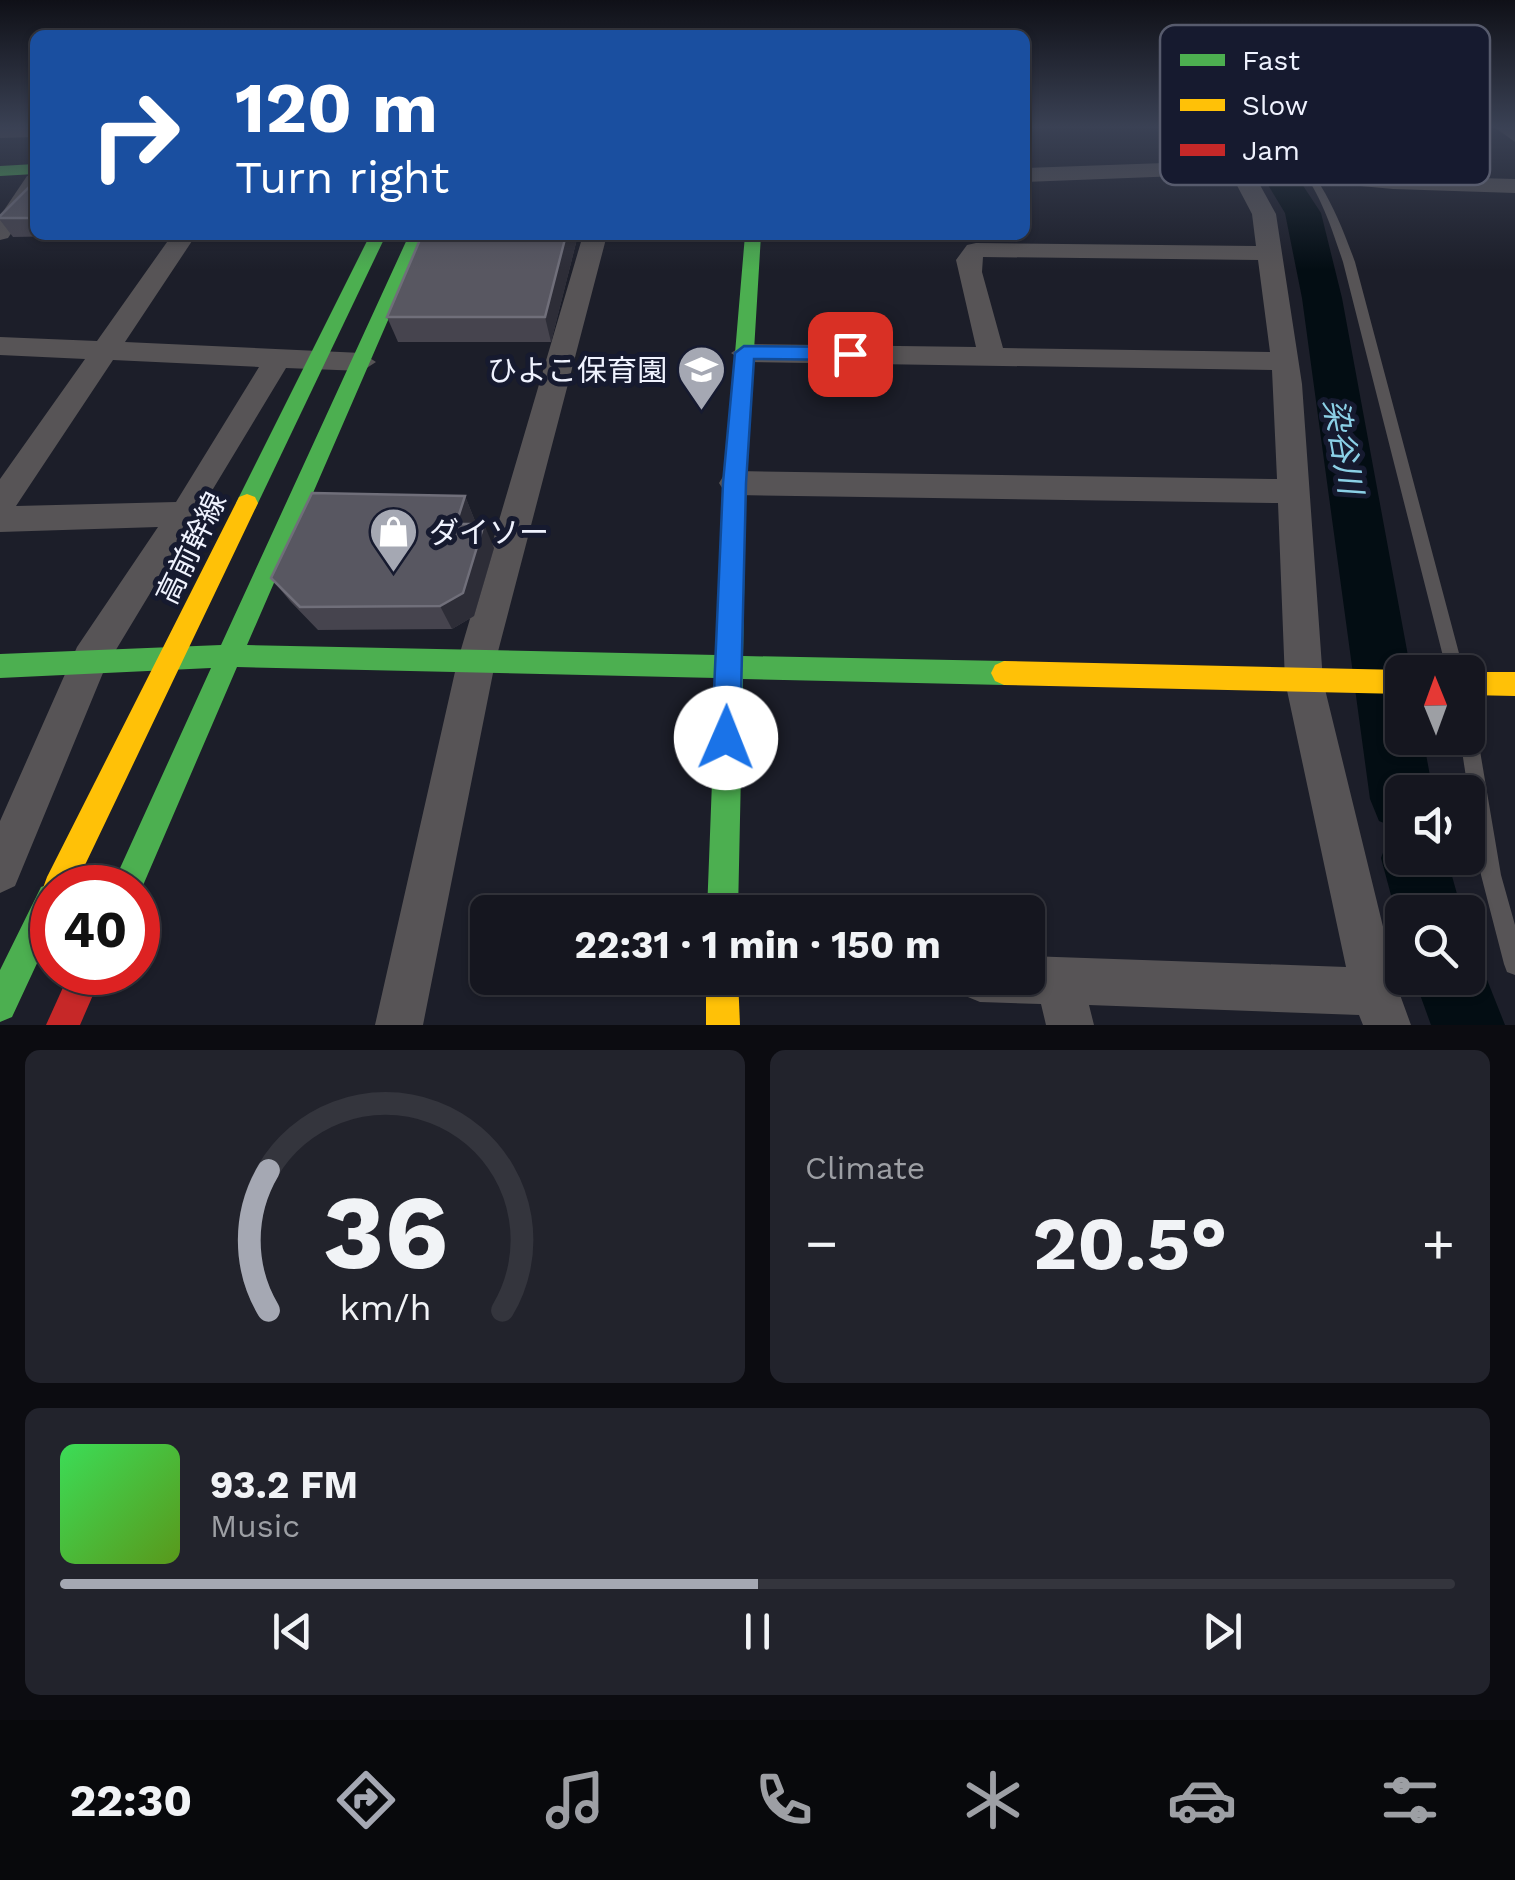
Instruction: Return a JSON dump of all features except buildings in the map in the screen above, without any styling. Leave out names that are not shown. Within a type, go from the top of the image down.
[{"type":"street","points":[[1030,175],[1060,174]]},
{"type":"street","points":[[1036,995],[1065,1004],[1381,1009],[1312,681],[1285,361],[1264,214],[1250,185]]},
{"type":"street","points":[[1460,185],[1515,186]]},
{"type":"street","points":[[0,233],[30,188]]},
{"type":"street","points":[[0,504],[181,240]]},
{"type":"street","name":"高前幹線","points":[[69,865],[375,240]]},
{"type":"street","points":[[136,865],[415,240]]},
{"type":"street","points":[[398,1025],[476,663],[594,240]]},
{"type":"street","points":[[723,895],[734,483],[753,240]]},
{"type":"street","points":[[990,355],[990,328],[969,274],[968,260],[979,242],[1268,253]]},
{"type":"street","points":[[0,346],[362,362]]},
{"type":"street","points":[[744,353],[1285,361]]},
{"type":"street","points":[[0,871],[90,659],[186,514],[277,360]]},
{"type":"street","points":[[734,483],[1293,491]]},
{"type":"street","points":[[0,519],[186,514]]},
{"type":"street","points":[[0,666],[90,659],[230,656],[1385,682]]},
{"type":"street","points":[[1485,683],[1515,684]]},
{"type":"street","points":[[0,1005],[30,943]]},
{"type":"street","points":[[63,1025],[77,995]]},
{"type":"street","points":[[722,995],[723,1025]]},
{"type":"lane","points":[[1319,185],[1349,262],[1452,655]]},
{"type":"lane","points":[[1472,755],[1491,875],[1515,964]]},
{"type":"waterway","name":"染谷川","points":[[1285,185],[1303,213],[1322,298],[1398,775]]},
{"type":"waterway","name":"染谷川","points":[[1418,875],[1423,895]]},
{"type":"waterway","name":"染谷川","points":[[1457,995],[1468,1025]]},
{"type":"traffic: fast","points":[[247,503],[376,240]]},
{"type":"traffic: fast","points":[[136,865],[415,240]]},
{"type":"traffic: fast","points":[[723,895],[735,483],[753,240]]},
{"type":"traffic: fast","points":[[0,666],[230,656],[1004,673]]},
{"type":"traffic: fast","points":[[0,1005],[30,943]]},
{"type":"traffic: slow","points":[[69,865],[247,503]]},
{"type":"traffic: slow","points":[[1004,673],[1385,682]]},
{"type":"traffic: slow","points":[[1485,683],[1515,684]]},
{"type":"traffic: slow","points":[[722,995],[723,1025]]},
{"type":"traffic: jam","points":[[63,1025],[77,995]]},
{"type":"place","name":"ひよこ保育園","points":[[702,412]]},
{"type":"place","name":"ダイソー","points":[[394,574]]},
{"type":"route","points":[[726,738],[734,483],[744,353],[850,354]]}]
